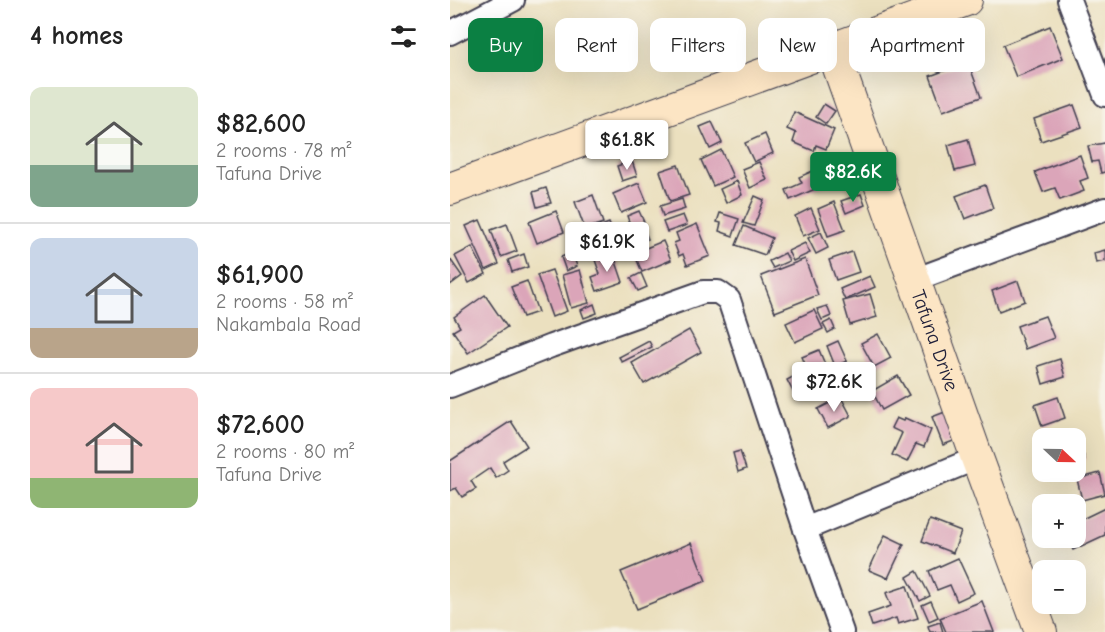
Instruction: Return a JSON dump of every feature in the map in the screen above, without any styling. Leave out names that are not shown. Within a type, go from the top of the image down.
[{"type":"main road","points":[[837,46],[966,0]]},
{"type":"main road","name":"Tafuna Drive","points":[[837,62],[976,458],[1041,632]]},
{"type":"main road","points":[[450,189],[767,72]]},
{"type":"street","points":[[450,33],[513,0]]},
{"type":"street","points":[[1069,0],[1105,95]]},
{"type":"street","points":[[914,280],[1105,209]]},
{"type":"street","points":[[450,386],[551,346],[703,292],[718,292],[729,300],[805,529],[842,632]]},
{"type":"street","points":[[805,529],[976,458]]},
{"type":"building","points":[[1050,26],[1063,58],[1016,77],[1003,45]]},
{"type":"building","points":[[941,72],[972,72],[981,97],[943,111],[930,76]]},
{"type":"building","points":[[824,104],[835,111],[826,124],[816,117]]},
{"type":"building","points":[[1074,105],[1082,127],[1041,141],[1034,119]]},
{"type":"building","points":[[794,112],[834,130],[826,149],[816,145],[814,151],[793,142],[796,133],[787,129]]},
{"type":"building","points":[[712,122],[722,143],[710,149],[700,127]]},
{"type":"building","points":[[765,134],[773,153],[754,162],[745,143]]},
{"type":"building","points":[[968,139],[975,166],[955,171],[948,145]]},
{"type":"building","points":[[1105,143],[1105,172],[1101,173],[1098,161],[1092,162],[1088,146]]},
{"type":"building","points":[[721,150],[733,177],[713,186],[701,160]]},
{"type":"building","points":[[1080,155],[1088,178],[1080,181],[1084,191],[1060,200],[1055,188],[1043,192],[1035,172]]},
{"type":"building","points":[[632,161],[637,176],[622,181],[617,166]]},
{"type":"building","points":[[759,162],[767,180],[750,188],[742,169]]},
{"type":"building","points":[[678,165],[689,195],[670,201],[660,171]]},
{"type":"building","points":[[824,166],[831,182],[790,200],[786,190],[802,183],[799,177]]},
{"type":"building","points":[[737,181],[742,195],[726,203],[720,189]]},
{"type":"building","points":[[639,183],[647,202],[621,213],[613,194]]},
{"type":"building","points":[[985,185],[993,208],[965,219],[956,196]]},
{"type":"building","points":[[546,188],[551,203],[537,207],[533,192]]},
{"type":"building","points":[[861,194],[865,205],[846,213],[841,201]]},
{"type":"building","points":[[593,195],[603,223],[585,229],[575,202]]},
{"type":"building","points":[[755,196],[764,200],[754,226],[743,223]]},
{"type":"building","points":[[682,199],[685,209],[663,216],[660,206]]},
{"type":"building","points":[[834,202],[845,230],[828,236],[818,209]]},
{"type":"building","points":[[811,208],[820,229],[803,236],[795,216]]},
{"type":"building","points":[[556,211],[564,232],[537,243],[529,222]]},
{"type":"building","points":[[639,211],[644,222],[631,227],[627,216]]},
{"type":"building","points":[[720,213],[739,219],[733,236],[719,231],[721,223],[717,222]]},
{"type":"building","points":[[683,215],[687,225],[667,232],[663,222]]},
{"type":"building","points":[[480,220],[499,264],[486,270],[466,226]]},
{"type":"building","points":[[609,223],[613,233],[600,238],[596,228]]},
{"type":"building","points":[[507,224],[517,251],[501,257],[491,230]]},
{"type":"building","points":[[697,224],[710,256],[687,265],[683,254],[679,256],[674,243],[679,241],[676,233]]},
{"type":"building","points":[[744,226],[772,238],[765,255],[736,245]]},
{"type":"building","points":[[644,229],[648,239],[635,244],[631,235]]},
{"type":"building","points":[[594,230],[597,241],[588,244],[585,233]]},
{"type":"building","points":[[821,232],[828,248],[816,254],[808,238]]},
{"type":"building","points":[[611,236],[615,249],[603,252],[599,240]]},
{"type":"building","points":[[663,241],[671,260],[642,272],[634,253]]},
{"type":"building","points":[[597,243],[601,254],[589,258],[585,247]]},
{"type":"building","points":[[805,243],[810,253],[793,261],[788,251]]},
{"type":"building","points":[[472,247],[486,274],[469,283],[455,256]]},
{"type":"building","points":[[1105,250],[1105,261],[1096,263],[1094,253]]},
{"type":"building","points":[[852,252],[859,272],[836,280],[829,260]]},
{"type":"building","points":[[572,253],[577,266],[566,271],[561,257]]},
{"type":"building","points":[[613,253],[623,282],[597,291],[592,277],[600,274],[595,260]]},
{"type":"building","points":[[785,253],[789,261],[773,268],[769,261]]},
{"type":"building","points":[[524,254],[528,267],[512,272],[508,260]]},
{"type":"building","points":[[450,259],[462,276],[450,285]]},
{"type":"building","points":[[805,259],[818,295],[775,312],[761,276]]},
{"type":"building","points":[[552,270],[567,311],[552,317],[537,275]]},
{"type":"building","points":[[580,270],[589,303],[571,308],[562,275]]},
{"type":"building","points":[[641,273],[647,287],[638,291],[631,278]]},
{"type":"building","points":[[870,276],[875,287],[845,300],[840,289]]},
{"type":"building","points":[[527,281],[538,312],[523,317],[511,287]]},
{"type":"building","points":[[1018,281],[1025,301],[999,311],[992,291]]},
{"type":"building","points":[[870,294],[877,317],[850,325],[843,301]]},
{"type":"building","points":[[485,295],[507,327],[468,353],[453,331],[460,327],[454,317]]},
{"type":"building","points":[[594,304],[597,313],[584,318],[581,310]]},
{"type":"building","points":[[827,306],[831,316],[822,320],[817,309]]},
{"type":"building","points":[[814,310],[823,329],[795,342],[786,323]]},
{"type":"building","points":[[1045,316],[1054,338],[1025,349],[1017,326]]},
{"type":"building","points":[[831,320],[835,329],[828,333],[823,324]]},
{"type":"building","points":[[689,330],[701,352],[644,384],[632,363]]},
{"type":"building","points":[[878,334],[891,358],[874,367],[861,343]]},
{"type":"building","points":[[649,341],[652,347],[622,362],[619,357]]},
{"type":"building","points":[[838,341],[847,361],[835,366],[827,346]]},
{"type":"building","points":[[819,350],[832,381],[816,389],[802,357]]},
{"type":"building","points":[[1060,359],[1065,377],[1043,384],[1038,366]]},
{"type":"building","points":[[802,372],[812,390],[797,399],[787,380]]},
{"type":"building","points":[[898,376],[909,395],[882,410],[872,391]]},
{"type":"building","points":[[841,397],[851,416],[828,428],[818,409]]},
{"type":"building","points":[[1058,397],[1065,418],[1042,426],[1035,405]]},
{"type":"building","points":[[945,412],[956,440],[943,445],[932,417]]},
{"type":"building","points":[[896,418],[903,421],[905,418],[931,430],[924,447],[916,444],[907,462],[892,455],[902,433],[891,428]]},
{"type":"building","points":[[511,421],[527,446],[503,461],[508,470],[496,478],[490,468],[471,481],[476,489],[462,497],[456,488],[450,491],[450,461]]},
{"type":"building","points":[[740,451],[746,469],[738,472],[733,453]]},
{"type":"building","points":[[1100,473],[1105,494],[1086,499],[1086,494],[1081,494],[1078,482],[1086,482],[1086,477]]},
{"type":"building","points":[[1105,508],[1105,535],[1086,544],[1086,517]]},
{"type":"building","points":[[930,520],[961,532],[953,553],[922,541]]},
{"type":"building","points":[[885,535],[904,544],[888,578],[869,570]]},
{"type":"building","points":[[691,543],[706,581],[637,609],[621,572]]},
{"type":"building","points":[[958,558],[974,593],[957,601],[950,585],[937,590],[929,571]]},
{"type":"building","points":[[917,571],[930,596],[920,601],[907,577]]},
{"type":"building","points":[[907,586],[918,618],[898,624],[896,618],[872,626],[868,614],[891,606],[886,593]]},
{"type":"building","points":[[931,601],[938,617],[929,621],[922,605]]},
{"type":"building","points":[[982,601],[994,632],[946,632],[940,618]]},
{"type":"building","points":[[940,622],[943,632],[930,632],[928,626]]}]
